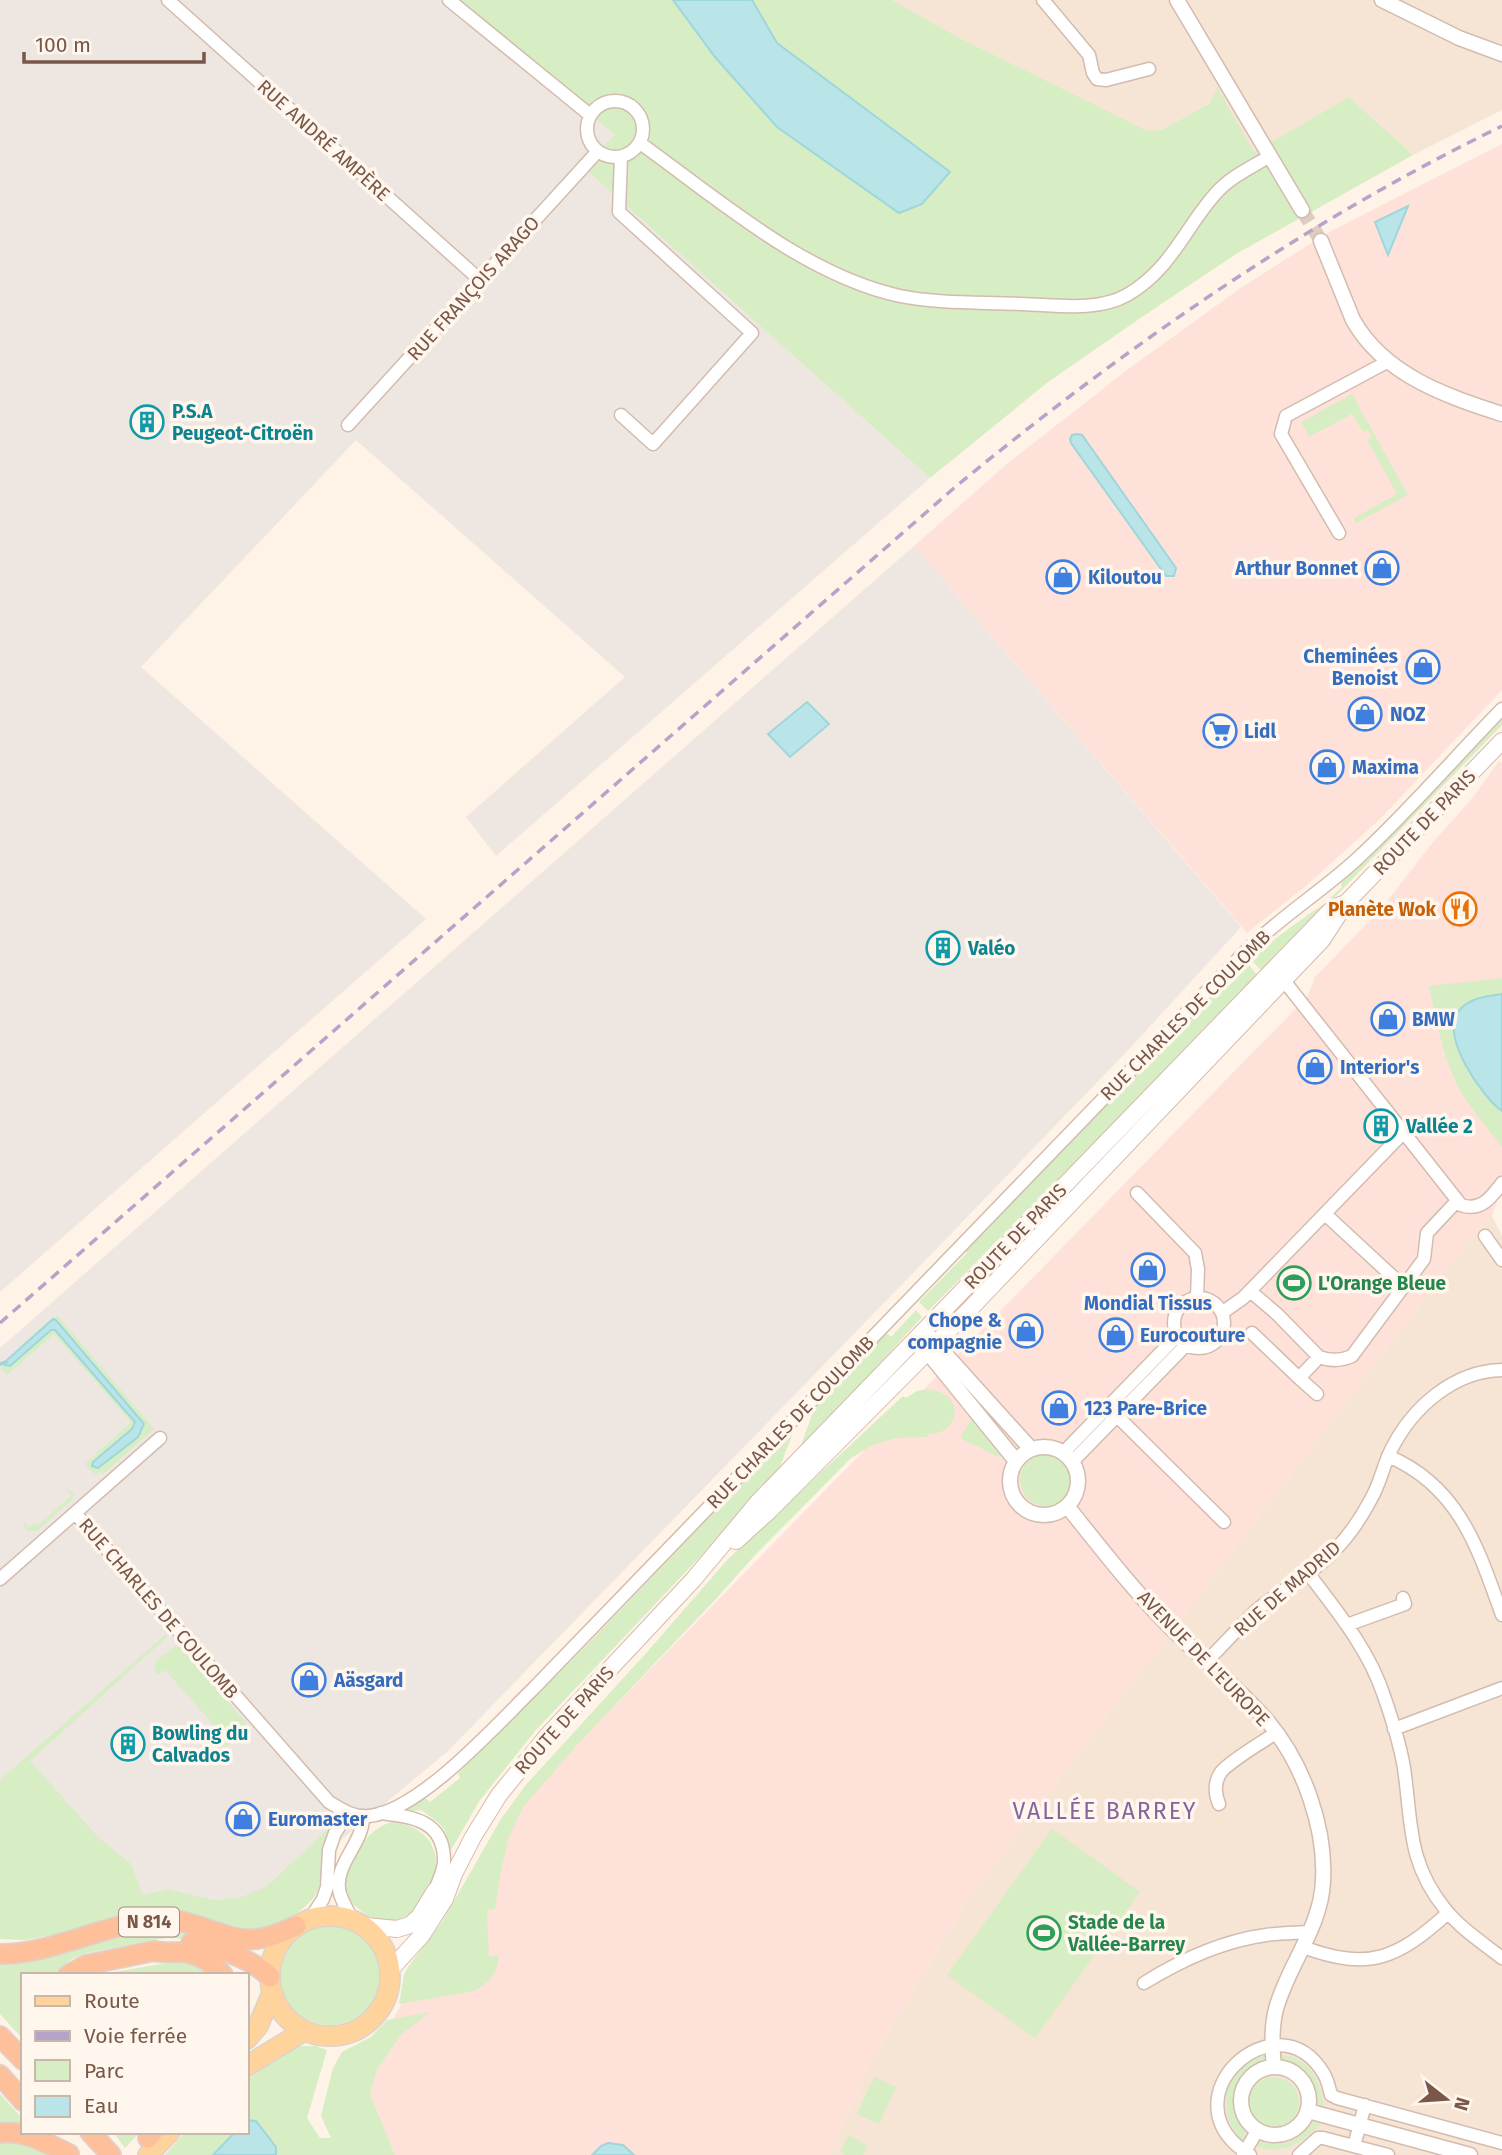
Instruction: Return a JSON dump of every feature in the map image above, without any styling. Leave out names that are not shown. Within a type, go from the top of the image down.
[{"type":"highway","name":"N 814","points":[[0,1954],[26,1953],[159,1920],[181,1921],[247,1941],[275,1936],[303,1922]]},
{"type":"highway","name":"N 814","points":[[72,1973],[86,1965],[153,1951],[167,1943],[188,1942],[208,1946],[248,1961],[271,1985]]},
{"type":"highway","name":"N 814","points":[[153,1951],[187,1952],[214,1964],[221,1973]]},
{"type":"highway","points":[[0,2036],[21,2058]]},
{"type":"highway","points":[[0,2075],[21,2099]]},
{"type":"highway","points":[[0,2133],[21,2132]]},
{"type":"highway","points":[[27,2134],[69,2154]]},
{"type":"highway","points":[[52,2134],[69,2154]]},
{"type":"highway","points":[[92,2134],[111,2155]]},
{"type":"main road","name":"ROUTE DE PARIS","points":[[693,1580],[769,1511],[1141,1132],[1322,940],[1346,903],[1502,741]]},
{"type":"main road","name":"ROUTE DE PARIS","points":[[390,1970],[422,1935],[445,1899],[473,1837],[499,1795],[547,1736],[693,1580],[759,1501],[919,1334],[1333,908],[1346,903]]},
{"type":"main road","name":"ROUTE DE PARIS","points":[[359,1923],[397,1929],[410,1925],[419,1917],[435,1891],[454,1874]]},
{"type":"main road","points":[[248,2038],[258,2026],[271,1985],[274,1953],[279,1944],[303,1922],[332,1915],[359,1923],[380,1942],[390,1970],[388,1994],[377,2014],[363,2027],[339,2036],[304,2031],[290,2021],[279,2008],[271,1985]]},
{"type":"main road","points":[[248,2065],[304,2031]]},
{"type":"main road","points":[[131,2155],[152,2141]]},
{"type":"street","name":"RUE ANDRÉ AMPÈRE","points":[[168,0],[480,280]]},
{"type":"street","points":[[449,0],[590,115]]},
{"type":"street","points":[[1043,0],[1088,55],[1097,79],[1106,80],[1149,69]]},
{"type":"street","points":[[1382,0],[1459,38],[1502,54]]},
{"type":"street","points":[[1181,1],[1302,210]]},
{"type":"street","points":[[618,100],[626,102],[639,112],[643,119],[643,136],[640,143],[628,155],[621,157],[613,158],[598,151],[587,134],[590,115],[602,103],[618,100]]},
{"type":"street","points":[[640,143],[798,254],[865,286],[900,296],[928,300],[1079,306],[1113,301],[1137,287],[1175,252],[1202,210],[1224,185],[1270,156]]},
{"type":"street","name":"RUE FRANÇOIS ARAGO","points":[[348,425],[598,151]]},
{"type":"street","points":[[621,157],[618,212],[752,333],[653,444],[621,415]]},
{"type":"street","points":[[1321,241],[1353,320],[1368,343],[1387,362],[1431,387],[1502,414]]},
{"type":"street","points":[[1339,533],[1281,434],[1286,416],[1387,362]]},
{"type":"street","name":"RUE CHARLES DE COULOMB","points":[[75,1513],[323,1795],[348,1813],[363,1816],[381,1813],[425,1789],[486,1736],[1249,947],[1359,857],[1502,709]]},
{"type":"street","points":[[1285,957],[1283,979],[1457,1201],[1465,1207],[1482,1205],[1502,1183]]},
{"type":"street","points":[[1221,1311],[1250,1291],[1403,1133]]},
{"type":"street","points":[[1137,1193],[1195,1253],[1198,1269],[1197,1298]]},
{"type":"street","points":[[1250,1291],[1319,1357],[1337,1360],[1352,1356],[1424,1259],[1427,1233],[1457,1201]]},
{"type":"street","points":[[1325,1214],[1404,1287]]},
{"type":"street","points":[[1485,1237],[1502,1260]]},
{"type":"street","points":[[1197,1298],[1211,1301],[1221,1311],[1223,1327],[1216,1341],[1202,1348],[1182,1341],[1174,1326],[1178,1309],[1186,1301],[1197,1298]]},
{"type":"street","points":[[1252,1333],[1317,1394]]},
{"type":"street","points":[[919,1334],[961,1370],[1031,1449]]},
{"type":"street","points":[[1068,1458],[1117,1416],[1182,1341]]},
{"type":"street","points":[[1068,1458],[1182,1341]]},
{"type":"street","points":[[932,1347],[1016,1461]]},
{"type":"street","points":[[1299,1378],[1319,1357]]},
{"type":"street","name":"RUE DE MADRID","points":[[1206,1662],[1258,1609],[1334,1551],[1373,1497],[1388,1456],[1402,1430],[1416,1414],[1436,1395],[1464,1378],[1502,1370]]},
{"type":"street","points":[[1117,1416],[1224,1522]]},
{"type":"street","name":"RUE CHARLES DE COULOMB","points":[[0,1579],[160,1438]]},
{"type":"street","points":[[1044,1447],[1068,1458],[1077,1475],[1077,1489],[1067,1506],[1048,1515],[1034,1514],[1014,1499],[1010,1487],[1012,1470],[1016,1461],[1031,1449],[1044,1447]]},
{"type":"street","points":[[1388,1456],[1429,1480],[1454,1506],[1470,1532],[1502,1615]]},
{"type":"street","name":"AVENUE DE L'EUROPE","points":[[1067,1506],[1153,1610],[1261,1714],[1276,1733],[1307,1790],[1317,1828],[1323,1878],[1319,1908],[1277,2008],[1272,2046],[1274,2067]]},
{"type":"street","points":[[1308,1573],[1347,1625],[1375,1673],[1404,1765],[1408,1818],[1424,1875],[1448,1913],[1484,1946],[1502,1958]]},
{"type":"street","points":[[1347,1625],[1405,1604],[1403,1598]]},
{"type":"street","points":[[1394,1729],[1502,1688]]},
{"type":"street","points":[[1219,1804],[1216,1796],[1217,1782],[1222,1772],[1276,1733]]},
{"type":"street","points":[[303,1922],[323,1899],[327,1887],[329,1850],[335,1833],[348,1813]]},
{"type":"street","points":[[381,1813],[418,1820],[437,1833],[444,1861],[435,1891]]},
{"type":"street","points":[[359,1923],[340,1893],[339,1880],[363,1824],[363,1816]]},
{"type":"street","points":[[1303,1947],[1344,1959],[1383,1956],[1420,1938],[1448,1913]]},
{"type":"street","points":[[1144,1983],[1180,1963],[1222,1945],[1266,1935],[1310,1932]]},
{"type":"street","points":[[1257,2131],[1246,2154],[1233,2142],[1222,2124],[1218,2093],[1226,2073],[1240,2058],[1259,2048],[1272,2046],[1290,2048],[1309,2057],[1323,2072],[1331,2095],[1502,2144],[1499,2155]]},
{"type":"street","points":[[1274,2067],[1286,2069],[1302,2081],[1309,2098],[1307,2111],[1300,2125],[1287,2133],[1272,2136],[1257,2131],[1250,2125],[1242,2110],[1241,2093],[1257,2072],[1274,2067]]},
{"type":"street","points":[[1354,2146],[1366,2105]]},
{"type":"street","points":[[1307,2111],[1470,2155]]},
{"type":"street","points":[[1299,2155],[1318,2138],[1388,2155]]},
{"type":"shaded area","points":[[0,0],[449,0],[616,136],[584,168],[930,478],[496,856],[466,817],[625,677],[356,440],[141,667],[426,919],[0,1292]]},
{"type":"shaded area","points":[[892,0],[1502,0],[1502,110],[1413,155],[1349,97],[1254,152],[1217,88],[1211,102],[1162,130],[1148,131],[956,36]]},
{"type":"shaded area","points":[[1502,144],[1502,690],[1381,818],[1307,885],[1247,933],[914,546],[1008,463],[1131,367],[1242,287],[1329,232]]},
{"type":"shaded area","points":[[914,546],[1241,927],[1130,1048],[448,1751],[264,1904],[0,1929],[0,1348]]},
{"type":"shaded area","points":[[1499,761],[1502,763],[1502,1188],[1492,1216],[1471,1238],[970,1896],[871,2061],[830,2155],[395,2155],[370,2094],[388,2028],[507,1816],[1307,997],[1315,977],[1381,909],[1433,842],[1471,800]]},
{"type":"shaded area","points":[[1492,1216],[1502,1236],[1502,2155],[830,2155],[871,2061],[970,1896],[1471,1238]]},
{"type":"green space","points":[[449,0],[673,0],[715,57],[922,204],[950,171],[777,43],[752,0],[892,0],[956,36],[1148,131],[1162,130],[1210,103],[1217,87],[1254,152],[1349,97],[1413,155],[1236,254],[1048,382],[930,478],[583,167],[615,135]]},
{"type":"green space","points":[[1352,394],[1408,495],[1356,523],[1354,518],[1397,494],[1367,440],[1372,438],[1368,430],[1363,432],[1352,414],[1309,437],[1301,422]]},
{"type":"green space","points":[[1502,720],[1502,725],[1331,901],[1329,899],[1342,887],[1341,883],[1367,860]]},
{"type":"green space","points":[[1327,902],[1329,905],[1263,972],[1253,962],[1275,939]]},
{"type":"green space","points":[[1249,965],[1259,977],[928,1311],[919,1302],[967,1253],[965,1250],[1220,986],[1225,990]]},
{"type":"green space","points":[[1502,978],[1502,1147],[1463,1095],[1450,1069],[1429,986]]},
{"type":"green space","points":[[916,1310],[922,1317],[798,1453],[815,1407],[886,1333],[891,1337]]},
{"type":"green space","points":[[57,1315],[154,1429],[103,1474],[100,1471],[95,1475],[85,1464],[131,1422],[54,1334],[7,1375],[0,1367],[51,1330],[55,1330],[135,1422],[132,1429],[94,1462],[143,1430],[57,1320],[53,1319]]},
{"type":"green space","points":[[927,1389],[940,1392],[954,1405],[955,1413],[947,1428],[927,1437],[895,1438],[871,1446],[851,1458],[756,1554],[578,1744],[523,1807],[509,1837],[495,1909],[487,1910],[489,1956],[499,1955],[491,1978],[470,1992],[399,2004],[408,1967],[442,1922],[501,1819],[525,1786],[728,1559],[903,1396],[906,1398],[917,1391]]},
{"type":"green space","points":[[973,1417],[1004,1453],[1003,1457],[962,1439],[961,1435]]},
{"type":"green space","points":[[795,1427],[778,1472],[768,1485],[536,1730],[480,1800],[448,1855],[447,1838],[439,1824],[421,1810],[404,1812],[425,1798],[430,1802],[460,1778],[458,1773],[587,1645]]},
{"type":"green space","points":[[1046,1454],[1065,1461],[1072,1480],[1065,1499],[1046,1506],[1027,1499],[1020,1480],[1027,1461]]},
{"type":"green space","points":[[65,1488],[74,1493],[72,1500],[37,1531],[27,1531],[23,1525],[25,1523],[29,1528],[35,1522],[38,1525],[71,1496]]},
{"type":"green space","points":[[166,1634],[168,1636],[30,1761],[98,1837],[131,1864],[143,1895],[168,1889],[214,1900],[239,1898],[266,1887],[329,1828],[321,1880],[316,1894],[303,1908],[260,1933],[148,1917],[25,1940],[0,1939],[0,1780]]},
{"type":"green space","points":[[176,1646],[181,1648],[246,1723],[244,1732],[226,1747],[220,1746],[227,1740],[165,1670],[158,1675],[155,1671],[156,1661]]},
{"type":"green space","points":[[392,1822],[416,1829],[431,1843],[436,1861],[434,1880],[426,1898],[413,1912],[396,1920],[377,1920],[365,1914],[349,1899],[347,1873],[351,1860],[369,1835]]},
{"type":"green space","name":"Stade de la Vallée-Barrey","points":[[1052,1829],[1140,1892],[1035,2038],[947,1975]]},
{"type":"green space","points":[[330,1923],[349,1927],[366,1938],[377,1955],[381,1974],[377,1993],[366,2010],[349,2021],[330,2025],[311,2021],[294,2010],[283,1993],[279,1974],[283,1955],[294,1938],[311,1927]]},
{"type":"green space","points":[[146,1927],[184,1927],[204,1940],[166,1938],[87,1953],[72,1959],[55,1973],[21,1973],[21,2037],[0,2014],[0,1959]]},
{"type":"green space","points":[[179,1961],[195,1962],[211,1973],[108,1973]]},
{"type":"green space","points":[[430,2012],[401,2035],[377,2069],[370,2094],[395,2155],[165,2155],[183,2134],[248,2134],[248,2079],[294,2046],[316,2046],[327,2050],[307,2118],[320,2138],[331,2138],[321,2116],[333,2068],[342,2052],[371,2037],[387,2020]]},
{"type":"green space","points":[[1268,2052],[1268,2059],[1247,2073],[1235,2090],[1235,2110],[1246,2133],[1241,2143],[1229,2121],[1227,2096],[1223,2094],[1225,2085],[1229,2085],[1245,2064]]},
{"type":"green space","points":[[1281,2055],[1300,2061],[1312,2072],[1320,2088],[1324,2107],[1316,2105],[1311,2082],[1303,2072],[1282,2061]]},
{"type":"green space","points":[[874,2077],[896,2087],[879,2124],[857,2114]]},
{"type":"green space","points":[[1274,2077],[1292,2084],[1299,2102],[1292,2120],[1274,2127],[1256,2120],[1249,2102],[1256,2084]]},
{"type":"green space","points":[[0,2094],[21,2117],[21,2124],[0,2125]]},
{"type":"green space","points":[[1312,2122],[1320,2124],[1291,2146],[1275,2149],[1256,2146],[1259,2142],[1289,2142]]},
{"type":"green space","points":[[114,2134],[138,2134],[125,2148]]},
{"type":"green space","points":[[849,2135],[868,2146],[863,2155],[845,2155],[840,2152]]},
{"type":"green space","points":[[0,2144],[29,2144],[49,2155],[0,2155]]},
{"type":"water","points":[[673,0],[752,0],[777,43],[950,172],[922,204],[899,213],[777,127],[715,57]]},
{"type":"water","points":[[1408,206],[1388,255],[1375,222]]},
{"type":"water","points":[[1072,435],[1082,435],[1176,568],[1174,576],[1166,576],[1071,443]]},
{"type":"water","points":[[807,702],[829,724],[790,757],[768,734]]},
{"type":"water","points":[[1502,994],[1502,1111],[1484,1093],[1466,1065],[1454,1036],[1454,1023],[1458,1012],[1467,1003],[1478,998]]},
{"type":"water","points":[[53,1319],[144,1424],[138,1437],[98,1468],[92,1466],[93,1462],[132,1429],[135,1422],[55,1330],[51,1330],[10,1366],[5,1365],[7,1360]]},
{"type":"water","points":[[248,2120],[256,2121],[276,2147],[276,2155],[213,2155],[233,2134],[248,2134]]},
{"type":"water","points":[[608,2143],[623,2145],[634,2155],[592,2155]]},
{"type":"waterway","points":[[0,1364],[6,1362]]},
{"type":"tunnel","points":[[1302,210],[1321,241]]},
{"type":"railway","points":[[0,1323],[954,488],[1018,436],[1150,338],[1286,246],[1356,204],[1502,126]]},
{"type":"place","name":"P.S.A Peugeot-Citroën","points":[[147,422]]},
{"type":"place","name":"Arthur Bonnet","points":[[1382,568]]},
{"type":"place","name":"Kiloutou","points":[[1063,577]]},
{"type":"place","name":"Cheminées Benoist","points":[[1423,667]]},
{"type":"place","name":"NOZ","points":[[1365,714]]},
{"type":"place","name":"Lidl","points":[[1220,731]]},
{"type":"place","name":"Maxima","points":[[1327,767]]},
{"type":"place","name":"Planète Wok","points":[[1460,909]]},
{"type":"place","name":"Valéo","points":[[943,948]]},
{"type":"place","name":"BMW","points":[[1388,1019]]},
{"type":"place","name":"Interior's","points":[[1315,1067]]},
{"type":"place","name":"Vallée 2","points":[[1381,1126]]},
{"type":"place","name":"Mondial Tissus","points":[[1148,1270]]},
{"type":"place","name":"L'Orange Bleue","points":[[1294,1283]]},
{"type":"place","name":"Chope & compagnie","points":[[1026,1331]]},
{"type":"place","name":"Eurocouture","points":[[1116,1335]]},
{"type":"place","name":"123 Pare-Brice","points":[[1059,1408]]},
{"type":"place","name":"Aäsgard","points":[[309,1680]]},
{"type":"place","name":"Bowling du Calvados","points":[[128,1744]]},
{"type":"place","name":"Euromaster","points":[[243,1819]]},
{"type":"place","name":"Stade de la Vallée-Barrey","points":[[1044,1933]]},
{"type":"district","name":"VALLÉE BARREY","points":[[1105,1811]]}]
